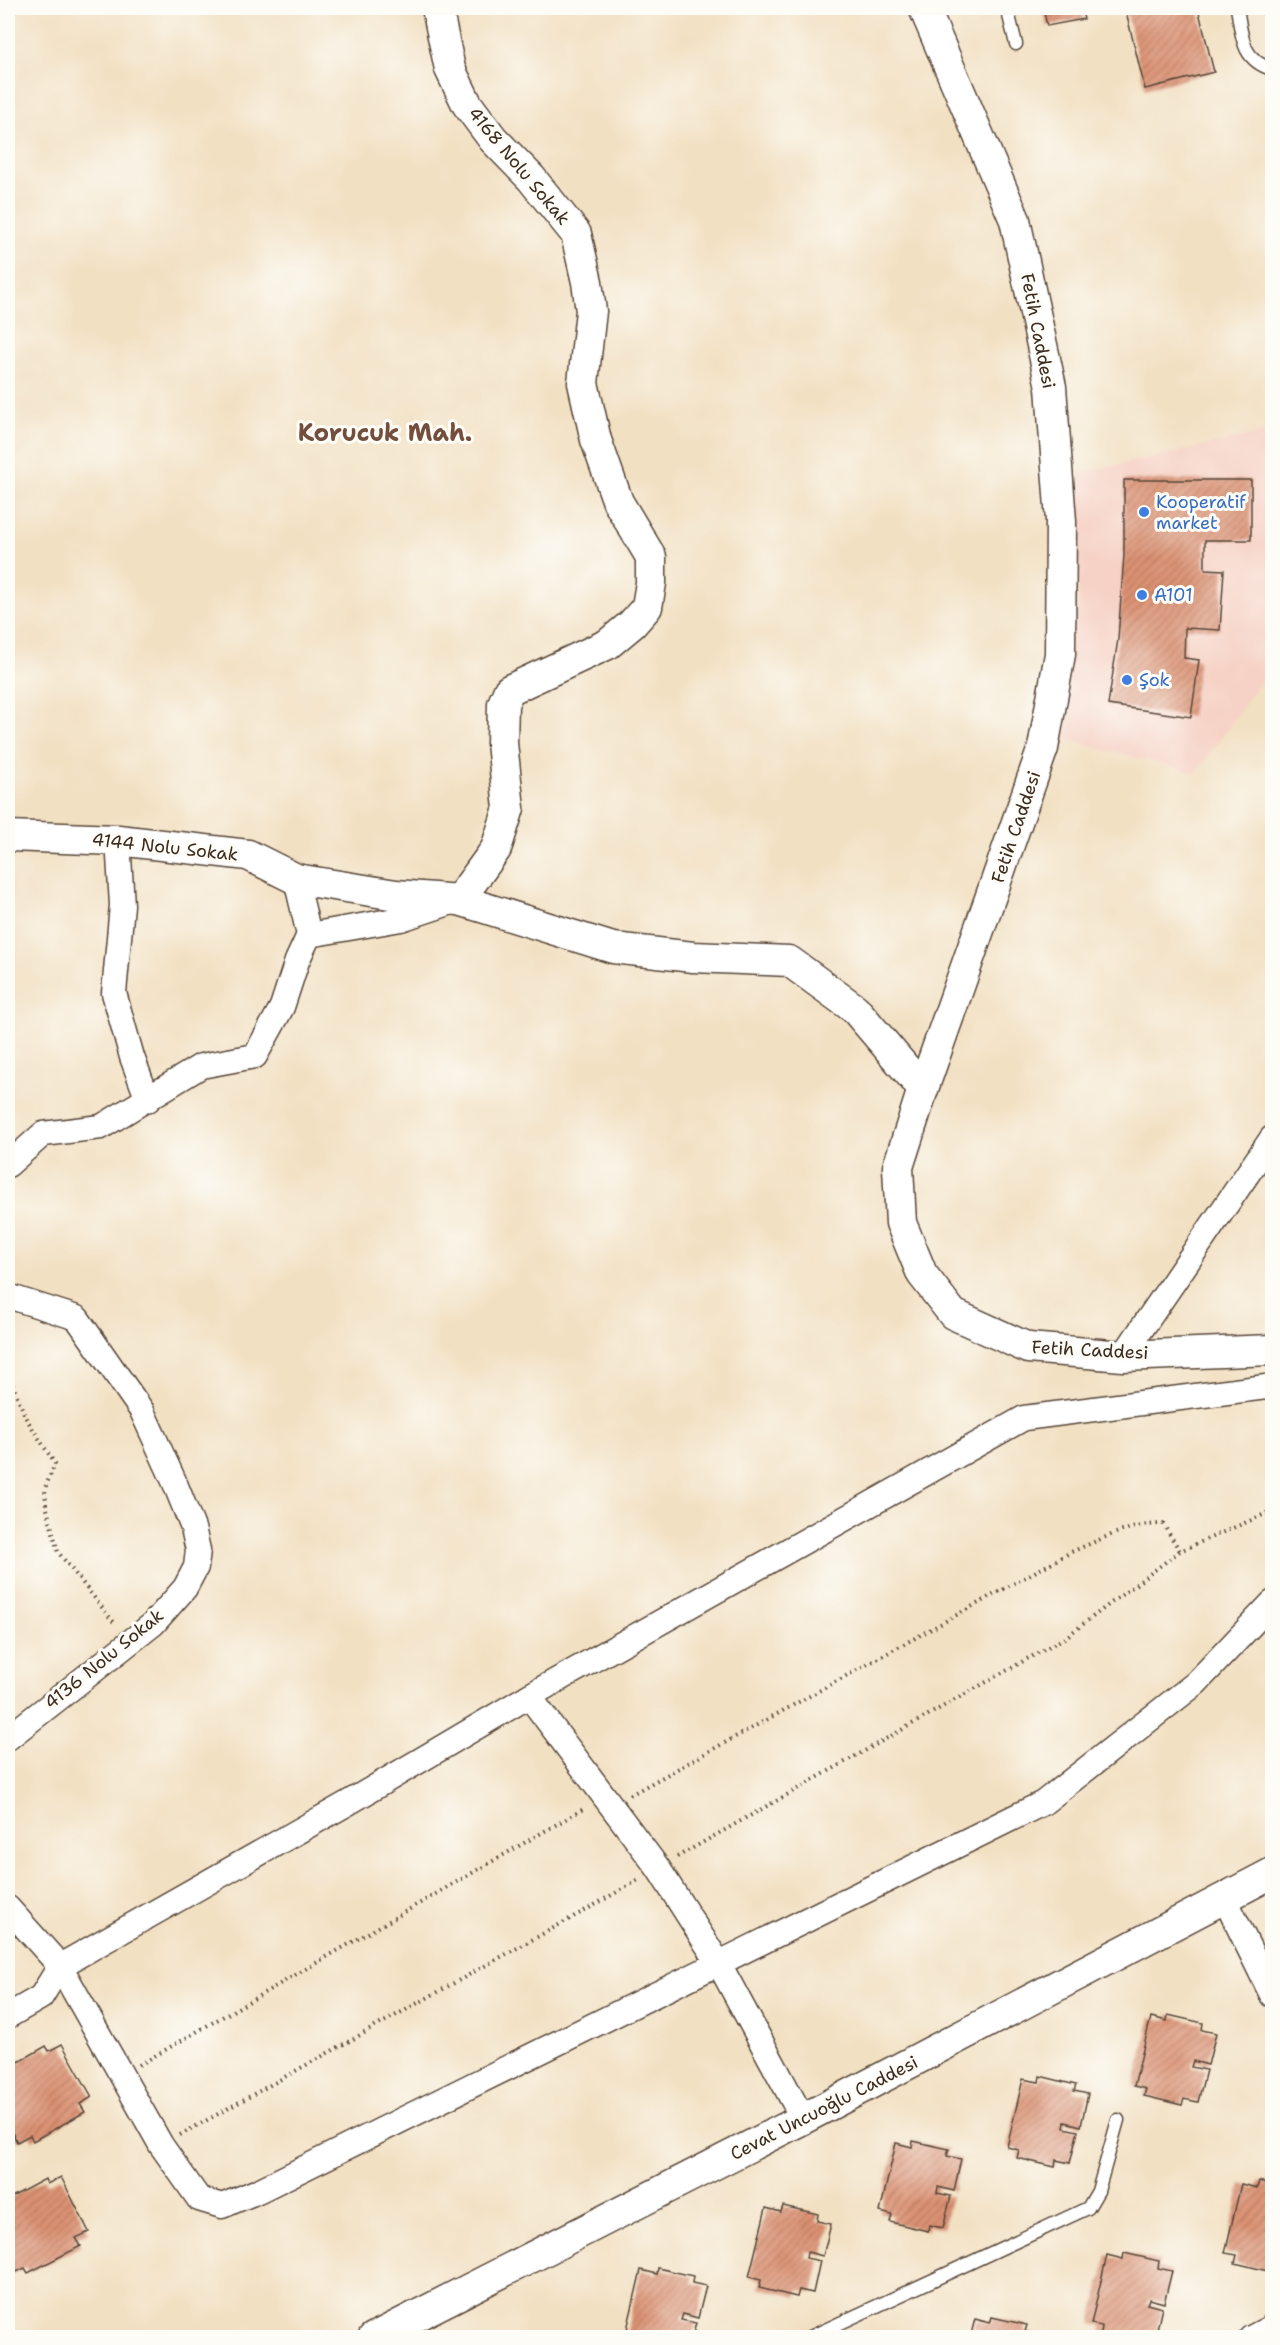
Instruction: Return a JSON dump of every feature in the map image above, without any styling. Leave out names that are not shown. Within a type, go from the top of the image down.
[{"type":"street","name":"4168 Nolu Sokak","points":[[437,8],[450,69],[467,104],[493,139],[531,178],[576,234],[591,311],[583,383],[596,440],[618,502],[651,557],[651,583],[647,606],[632,624],[608,644],[567,661],[509,690],[503,704],[502,744],[509,808],[496,849],[459,900]]},
{"type":"street","name":"Fetih Caddesi","points":[[924,8],[1016,220],[1051,387],[1061,532],[1060,654],[1043,748],[922,1089],[898,1167],[901,1223],[921,1274],[953,1314],[1028,1348],[1123,1356],[1272,1350]]},
{"type":"street","name":"4144 Nolu Sokak","points":[[8,836],[118,840],[248,855],[296,879],[396,895],[459,900],[613,948],[693,957],[789,961],[855,1009],[922,1089]]},
{"type":"street","points":[[118,840],[122,905],[114,993],[132,1057],[148,1100]]},
{"type":"street","points":[[8,1166],[43,1134],[101,1127],[201,1066],[255,1056],[282,1007],[297,961],[309,935],[296,879]]},
{"type":"street","points":[[309,935],[401,919],[459,900]]},
{"type":"street","points":[[1123,1356],[1272,1138]]},
{"type":"street","name":"4136 Nolu Sokak","points":[[8,1296],[77,1318],[142,1411],[193,1528],[198,1550],[196,1568],[185,1588],[153,1624],[8,1738]]},
{"type":"street","points":[[8,2016],[41,1996],[60,1966],[348,1803],[529,1696],[1024,1418],[1266,1387],[1272,1389]]},
{"type":"street","points":[[8,1908],[60,1966],[161,2145],[200,2199],[222,2206],[258,2191],[1044,1803],[1196,1683],[1272,1603]]},
{"type":"street","points":[[529,1696],[658,1868],[718,1962],[803,2119]]},
{"type":"street","name":"Cevat Uncuoğlu Caddesi","points":[[373,2337],[551,2249],[803,2119],[1272,1873]]},
{"type":"street","points":[[1225,1899],[1272,1995]]},
{"type":"street","points":[[1251,2337],[1272,2327]]},
{"type":"lane","points":[[1007,8],[1016,44]]},
{"type":"lane","points":[[1237,8],[1244,46],[1259,65],[1272,69]]},
{"type":"lane","points":[[808,2337],[1088,2208],[1098,2190],[1118,2120]]},
{"type":"path","points":[[8,1373],[26,1418],[55,1464],[45,1488],[46,1505],[58,1552],[130,1642]]},
{"type":"path","points":[[121,2076],[607,1801],[1071,1552],[1144,1524],[1163,1524],[1180,1551],[1272,1511]]},
{"type":"shaded area","points":[[1272,431],[1272,666],[1196,773],[1057,737],[1078,602],[1080,473]]},
{"type":"building","points":[[1043,8],[1081,8],[1084,19],[1047,26]]},
{"type":"building","points":[[1125,8],[1198,8],[1214,72],[1145,89]]},
{"type":"building","points":[[1124,480],[1251,480],[1251,540],[1205,540],[1205,569],[1224,570],[1220,630],[1185,628],[1184,658],[1199,660],[1191,717],[1108,705],[1118,639],[1124,555]]},
{"type":"building","points":[[1168,2015],[1203,2023],[1202,2030],[1216,2033],[1208,2065],[1193,2061],[1191,2067],[1206,2070],[1198,2102],[1184,2099],[1182,2105],[1144,2096],[1146,2089],[1134,2086],[1151,2017],[1167,2021]]},
{"type":"building","points":[[62,2044],[92,2097],[80,2104],[85,2112],[33,2141],[30,2135],[17,2142],[8,2125],[8,2068],[46,2046],[49,2051]]},
{"type":"building","points":[[1040,2076],[1076,2085],[1074,2091],[1088,2094],[1081,2126],[1065,2122],[1064,2128],[1078,2131],[1070,2163],[1056,2160],[1055,2167],[1017,2158],[1019,2150],[1007,2147],[1023,2079],[1039,2082]]},
{"type":"building","points":[[913,2141],[949,2149],[947,2156],[961,2159],[954,2191],[938,2187],[937,2193],[951,2196],[943,2228],[929,2225],[928,2231],[890,2222],[892,2215],[880,2212],[896,2143],[912,2147]]},
{"type":"building","points":[[61,2177],[89,2232],[76,2238],[81,2246],[28,2273],[25,2268],[12,2274],[8,2265],[8,2199],[45,2179],[47,2184]]},
{"type":"building","points":[[1259,2181],[1272,2185],[1272,2272],[1235,2263],[1237,2255],[1225,2253],[1241,2184],[1257,2188]]},
{"type":"building","points":[[783,2206],[818,2214],[817,2221],[831,2224],[823,2256],[807,2252],[806,2258],[820,2261],[813,2293],[799,2290],[797,2297],[759,2288],[761,2280],[749,2277],[766,2208],[781,2212]]},
{"type":"building","points":[[1124,2253],[1159,2261],[1158,2268],[1172,2271],[1164,2303],[1149,2299],[1147,2304],[1162,2308],[1155,2338],[1115,2338],[1101,2334],[1102,2326],[1091,2324],[1107,2255],[1123,2259]]},
{"type":"building","points":[[658,2268],[693,2276],[692,2283],[706,2286],[698,2318],[683,2314],[681,2320],[696,2323],[692,2338],[625,2338],[641,2270],[657,2274]]},
{"type":"building","points":[[992,2317],[1027,2325],[1025,2332],[1040,2335],[1039,2338],[970,2338],[975,2319],[990,2323]]},
{"type":"place","name":"Kooperatif market","points":[[1144,512]]},
{"type":"place","name":"A101","points":[[1142,595]]},
{"type":"place","name":"Şok","points":[[1127,680]]},
{"type":"district","name":"Korucuk Mah.","points":[[385,433]]}]
